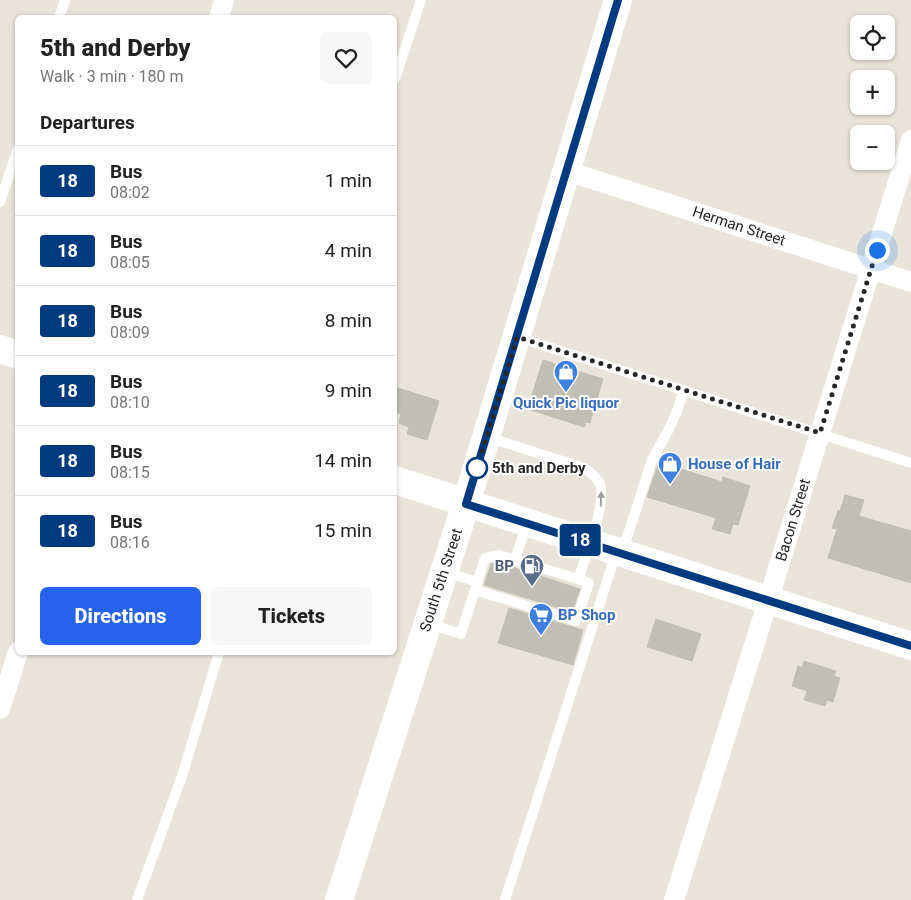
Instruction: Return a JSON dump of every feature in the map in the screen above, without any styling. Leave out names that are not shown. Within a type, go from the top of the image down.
[{"type":"street","points":[[220,15],[224,0]]},
{"type":"street","name":"South 5th Street","points":[[339,900],[466,504],[618,0]]},
{"type":"street","name":"Bacon Street","points":[[674,900],[911,140]]},
{"type":"street","name":"Herman Street","points":[[567,172],[911,282]]},
{"type":"street","points":[[0,350],[15,354]]},
{"type":"street","points":[[397,481],[911,646]]},
{"type":"street","points":[[0,709],[17,655]]},
{"type":"lane","points":[[60,15],[65,0]]},
{"type":"lane","points":[[397,73],[421,0]]},
{"type":"lane","points":[[0,202],[15,157]]},
{"type":"lane","points":[[517,337],[911,462]]},
{"type":"lane","points":[[506,900],[619,553],[652,460],[669,429],[684,390]]},
{"type":"lane","points":[[486,437],[584,468],[594,474],[600,483],[602,495],[599,514],[578,579]]},
{"type":"lane","points":[[515,560],[526,523]]},
{"type":"lane","points":[[428,623],[461,634],[476,586],[485,558],[499,554],[589,583],[576,621],[476,586],[444,571]]},
{"type":"lane","points":[[137,900],[182,773],[218,655]]},
{"type":"building","points":[[543,360],[603,379],[590,423],[586,422],[584,427],[531,410],[533,402],[530,401]]},
{"type":"building","points":[[397,388],[439,401],[427,440],[407,434],[409,427],[399,423],[401,414],[397,413]]},
{"type":"building","points":[[659,462],[722,482],[723,477],[750,486],[738,525],[733,524],[730,534],[712,529],[716,518],[647,497]]},
{"type":"building","points":[[845,495],[864,500],[859,516],[911,531],[911,583],[828,558],[837,529],[832,528]]},
{"type":"building","name":"BP","points":[[497,562],[580,589],[572,612],[484,585],[491,564]]},
{"type":"building","name":"BP Shop","points":[[509,608],[583,630],[573,665],[498,643]]},
{"type":"building","points":[[656,619],[701,634],[692,661],[647,647]]},
{"type":"building","points":[[804,661],[836,671],[834,676],[840,678],[833,702],[827,700],[825,706],[804,700],[807,691],[792,686],[798,666],[802,668]]},
{"type":"bus line","name":"18","points":[[618,0],[466,504],[911,646]]},
{"type":"place","name":"Quick Pic liquor","points":[[566,393]]},
{"type":"place","name":"5th and Derby","points":[[477,468]]},
{"type":"place","name":"House of Hair","points":[[670,485]]},
{"type":"place","name":"BP","points":[[532,587]]},
{"type":"place","name":"BP Shop","points":[[541,636]]},
{"type":"route","points":[[477,468],[517,337],[820,433],[877,250]]}]
